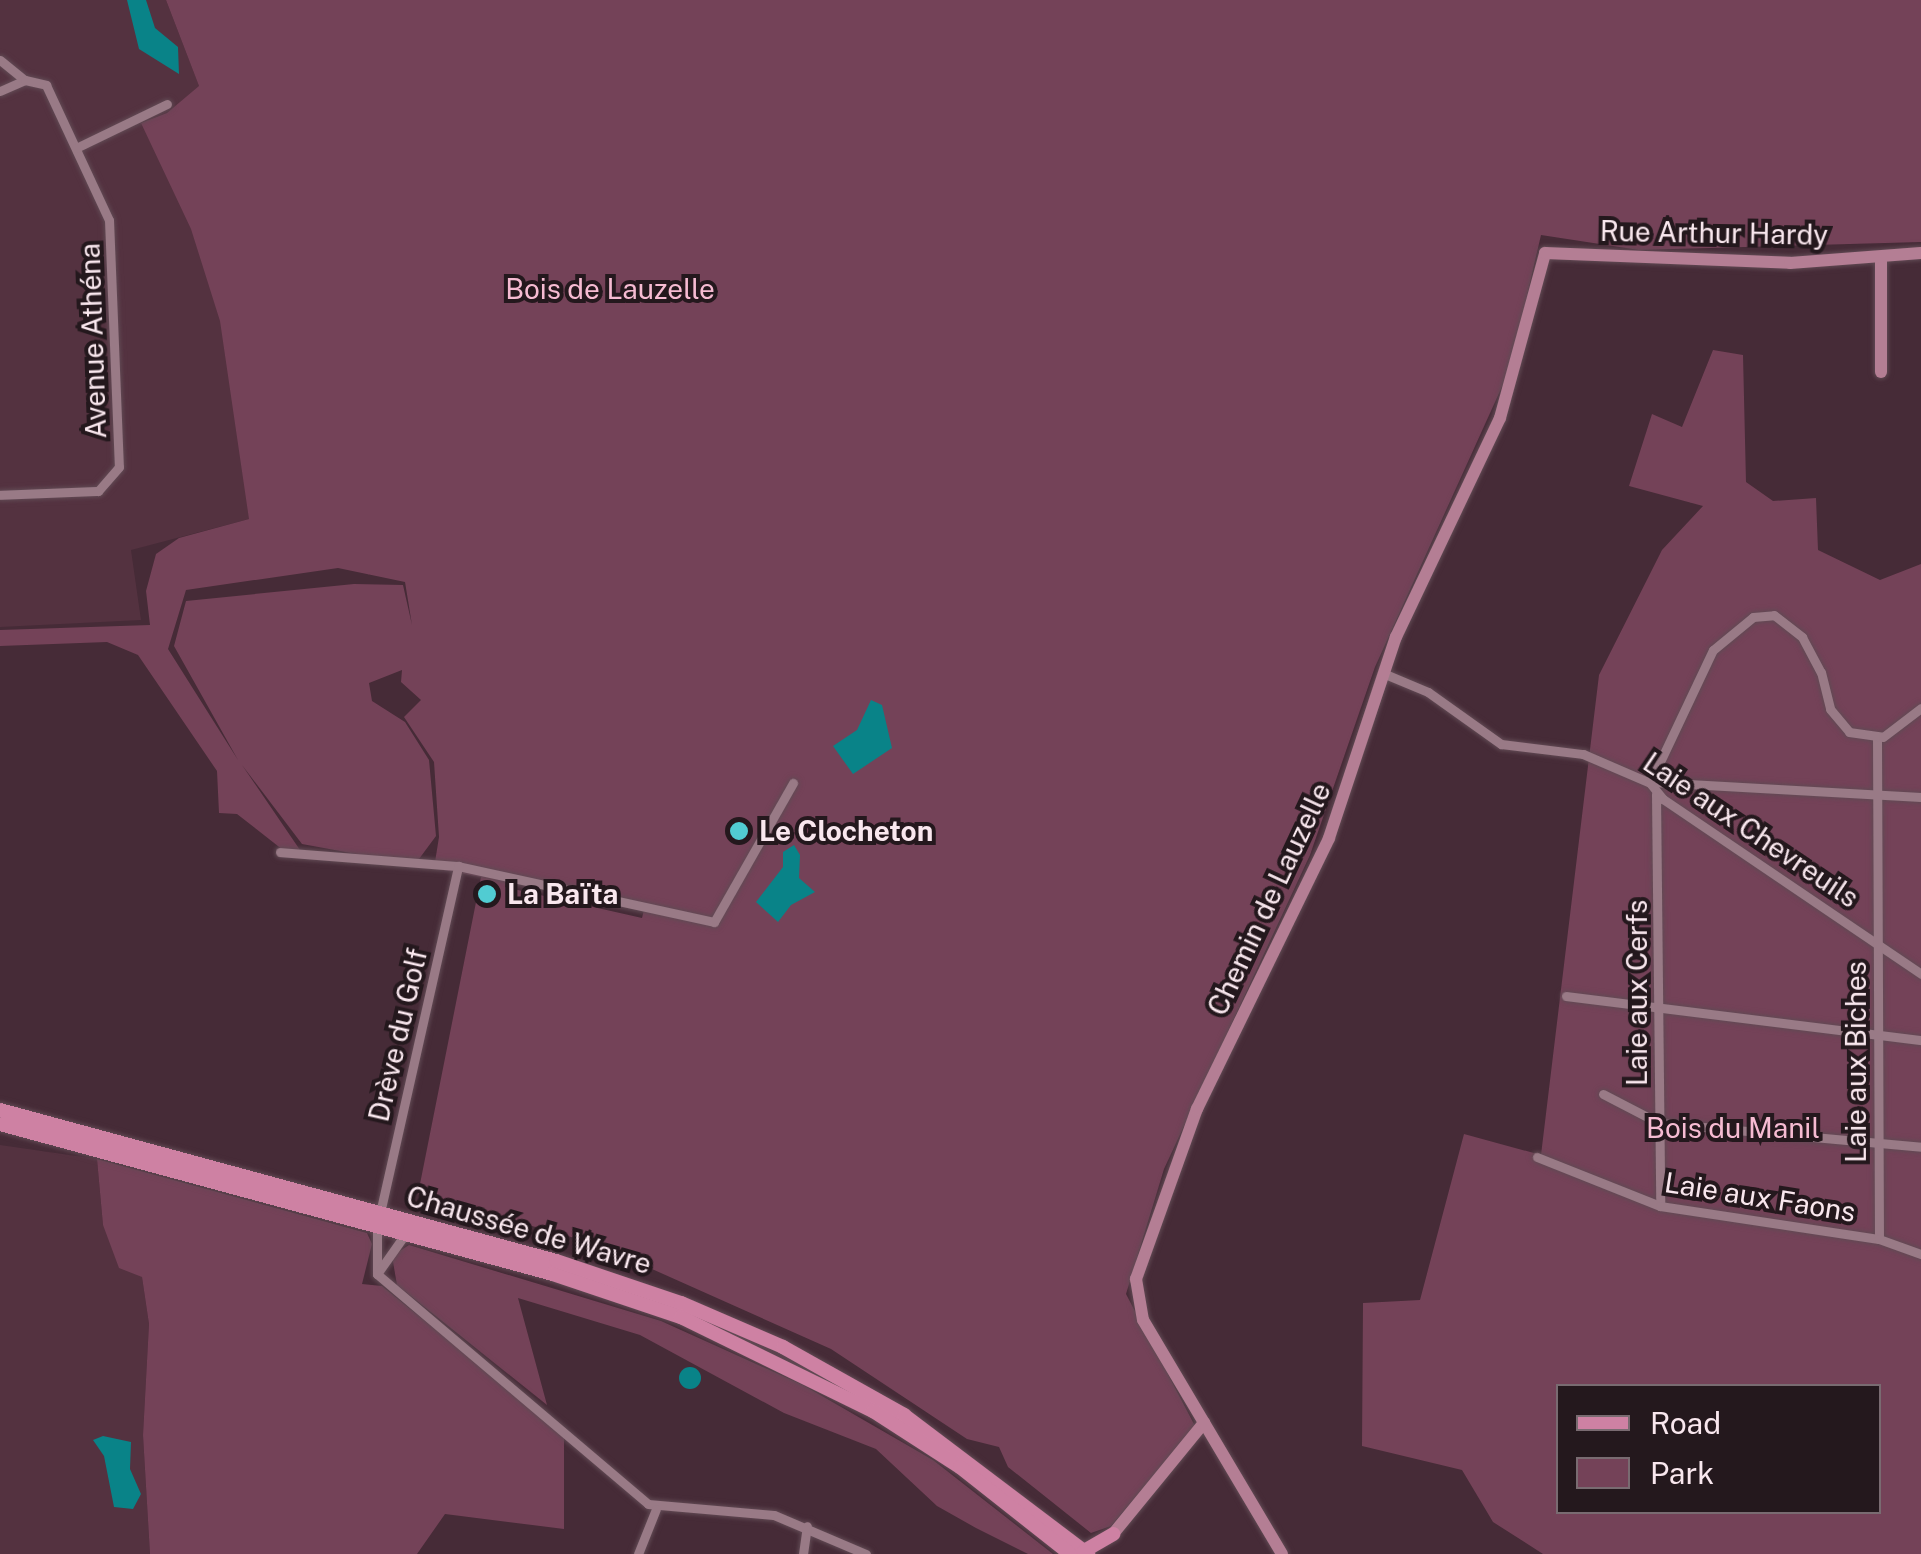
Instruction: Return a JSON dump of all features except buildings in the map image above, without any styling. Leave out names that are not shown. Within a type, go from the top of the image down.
[{"type":"main road","name":"Chaussée de Wavre","points":[[0,1110],[379,1219]]},
{"type":"main road","name":"Chaussée de Wavre","points":[[0,1124],[588,1270],[733,1324],[881,1401],[1006,1487],[1081,1553]]},
{"type":"main road","points":[[379,1219],[406,1233],[632,1298],[776,1358],[941,1454],[1081,1553],[1112,1534]]},
{"type":"main road","points":[[1102,1554],[1112,1534]]},
{"type":"street","name":"Avenue Athéna","points":[[0,60],[53,95],[114,244],[120,467],[98,491],[0,495]]},
{"type":"street","points":[[0,92],[25,80]]},
{"type":"street","points":[[76,148],[167,104]]},
{"type":"street","name":"Rue Arthur Hardy","points":[[1545,253],[1790,263],[1921,253]]},
{"type":"street","name":"Chemin de Lauzelle","points":[[1282,1554],[1143,1320],[1136,1279],[1197,1109],[1329,838],[1402,622],[1500,418],[1545,253]]},
{"type":"street","points":[[1881,256],[1881,372]]},
{"type":"street","points":[[1650,783],[1713,650],[1738,624],[1764,614],[1784,619],[1802,637],[1837,722],[1877,738],[1902,727],[1921,708]]},
{"type":"street","name":"Laie aux Chevreuils","points":[[1385,674],[1428,692],[1500,744],[1583,754],[1650,783],[1663,799],[1921,974]]},
{"type":"street","name":"Laie aux Biches","points":[[1877,738],[1879,1239]]},
{"type":"street","points":[[1650,783],[1664,778],[1921,797]]},
{"type":"street","points":[[280,852],[458,866],[719,920],[752,848],[794,782]]},
{"type":"street","name":"Laie aux Cerfs","points":[[1650,783],[1661,802],[1660,1206]]},
{"type":"street","name":"Drève du Golf","points":[[377,1274],[379,1219],[458,866]]},
{"type":"street","points":[[1566,996],[1921,1040]]},
{"type":"street","points":[[1603,1094],[1659,1123],[1921,1147]]},
{"type":"street","name":"Laie aux Faons","points":[[1537,1157],[1660,1206],[1879,1239],[1921,1254]]},
{"type":"street","points":[[406,1233],[377,1274],[656,1509],[737,1508],[807,1526],[866,1554]]},
{"type":"street","points":[[1112,1534],[1204,1422]]},
{"type":"street","points":[[638,1554],[656,1509]]},
{"type":"street","points":[[803,1554],[807,1526]]},
{"type":"shaded area","points":[[0,0],[166,0],[206,104],[303,505],[131,550],[141,620],[0,627]]},
{"type":"shaded area","points":[[0,1145],[97,1159],[103,1225],[142,1277],[149,1324],[143,1435],[150,1554],[0,1554]]},
{"type":"green space","name":"Bois de Lauzelle","points":[[166,0],[1921,0],[1921,242],[1639,250],[1541,235],[1510,369],[1375,667],[1310,855],[1164,1169],[1126,1294],[1195,1426],[1111,1526],[1091,1533],[1008,1467],[999,1447],[967,1439],[831,1349],[596,1244],[418,1194],[481,877],[302,844],[242,765],[300,850],[283,850],[237,814],[219,813],[217,771],[138,655],[107,642],[0,646],[0,630],[150,625],[146,591],[156,554],[179,538],[249,519],[220,321],[191,229],[141,123],[167,113],[199,86]],"holes":[[[338,568],[405,582],[412,625],[403,585],[354,584],[186,601],[174,646],[238,760],[168,649],[186,590]],[[402,670],[401,682],[421,700],[404,717],[434,762],[439,837],[435,862],[644,910],[642,918],[505,887],[505,879],[419,859],[436,836],[429,760],[405,722],[372,701],[369,683]]]},
{"type":"green space","name":"Bois du Manil","points":[[1713,350],[1743,355],[1746,482],[1773,501],[1816,498],[1818,550],[1880,580],[1921,564],[1921,1554],[1543,1554],[1493,1522],[1462,1470],[1362,1446],[1363,1303],[1420,1300],[1464,1134],[1541,1155],[1599,675],[1662,550],[1703,506],[1629,486],[1652,414],[1682,427]]},
{"type":"green space","points":[[97,1159],[367,1233],[372,1244],[362,1284],[382,1286],[564,1434],[564,1529],[445,1514],[417,1554],[150,1554],[143,1435],[149,1324],[142,1277],[119,1268],[103,1225]]},
{"type":"green space","points":[[409,1245],[661,1321],[803,1385],[933,1460],[1053,1554],[1028,1554],[976,1528],[937,1506],[876,1449],[784,1413],[640,1335],[518,1298],[547,1405],[397,1285],[392,1256]]},
{"type":"water","points":[[127,0],[146,0],[155,28],[178,47],[179,74],[139,49]]},
{"type":"water","points":[[871,700],[882,705],[892,748],[853,774],[833,746],[857,730]]},
{"type":"water","points":[[794,845],[800,855],[799,878],[815,892],[791,905],[778,922],[756,902],[783,867],[783,852]]},
{"type":"water","points":[[690,1367],[698,1370],[698,1386],[690,1389],[682,1386],[679,1378],[682,1370]]},
{"type":"water","points":[[103,1436],[131,1442],[130,1469],[141,1494],[133,1509],[114,1507],[104,1456],[93,1440]]},
{"type":"place","name":"Le Clocheton","points":[[739,831]]},
{"type":"place","name":"La Baïta","points":[[487,894]]}]
